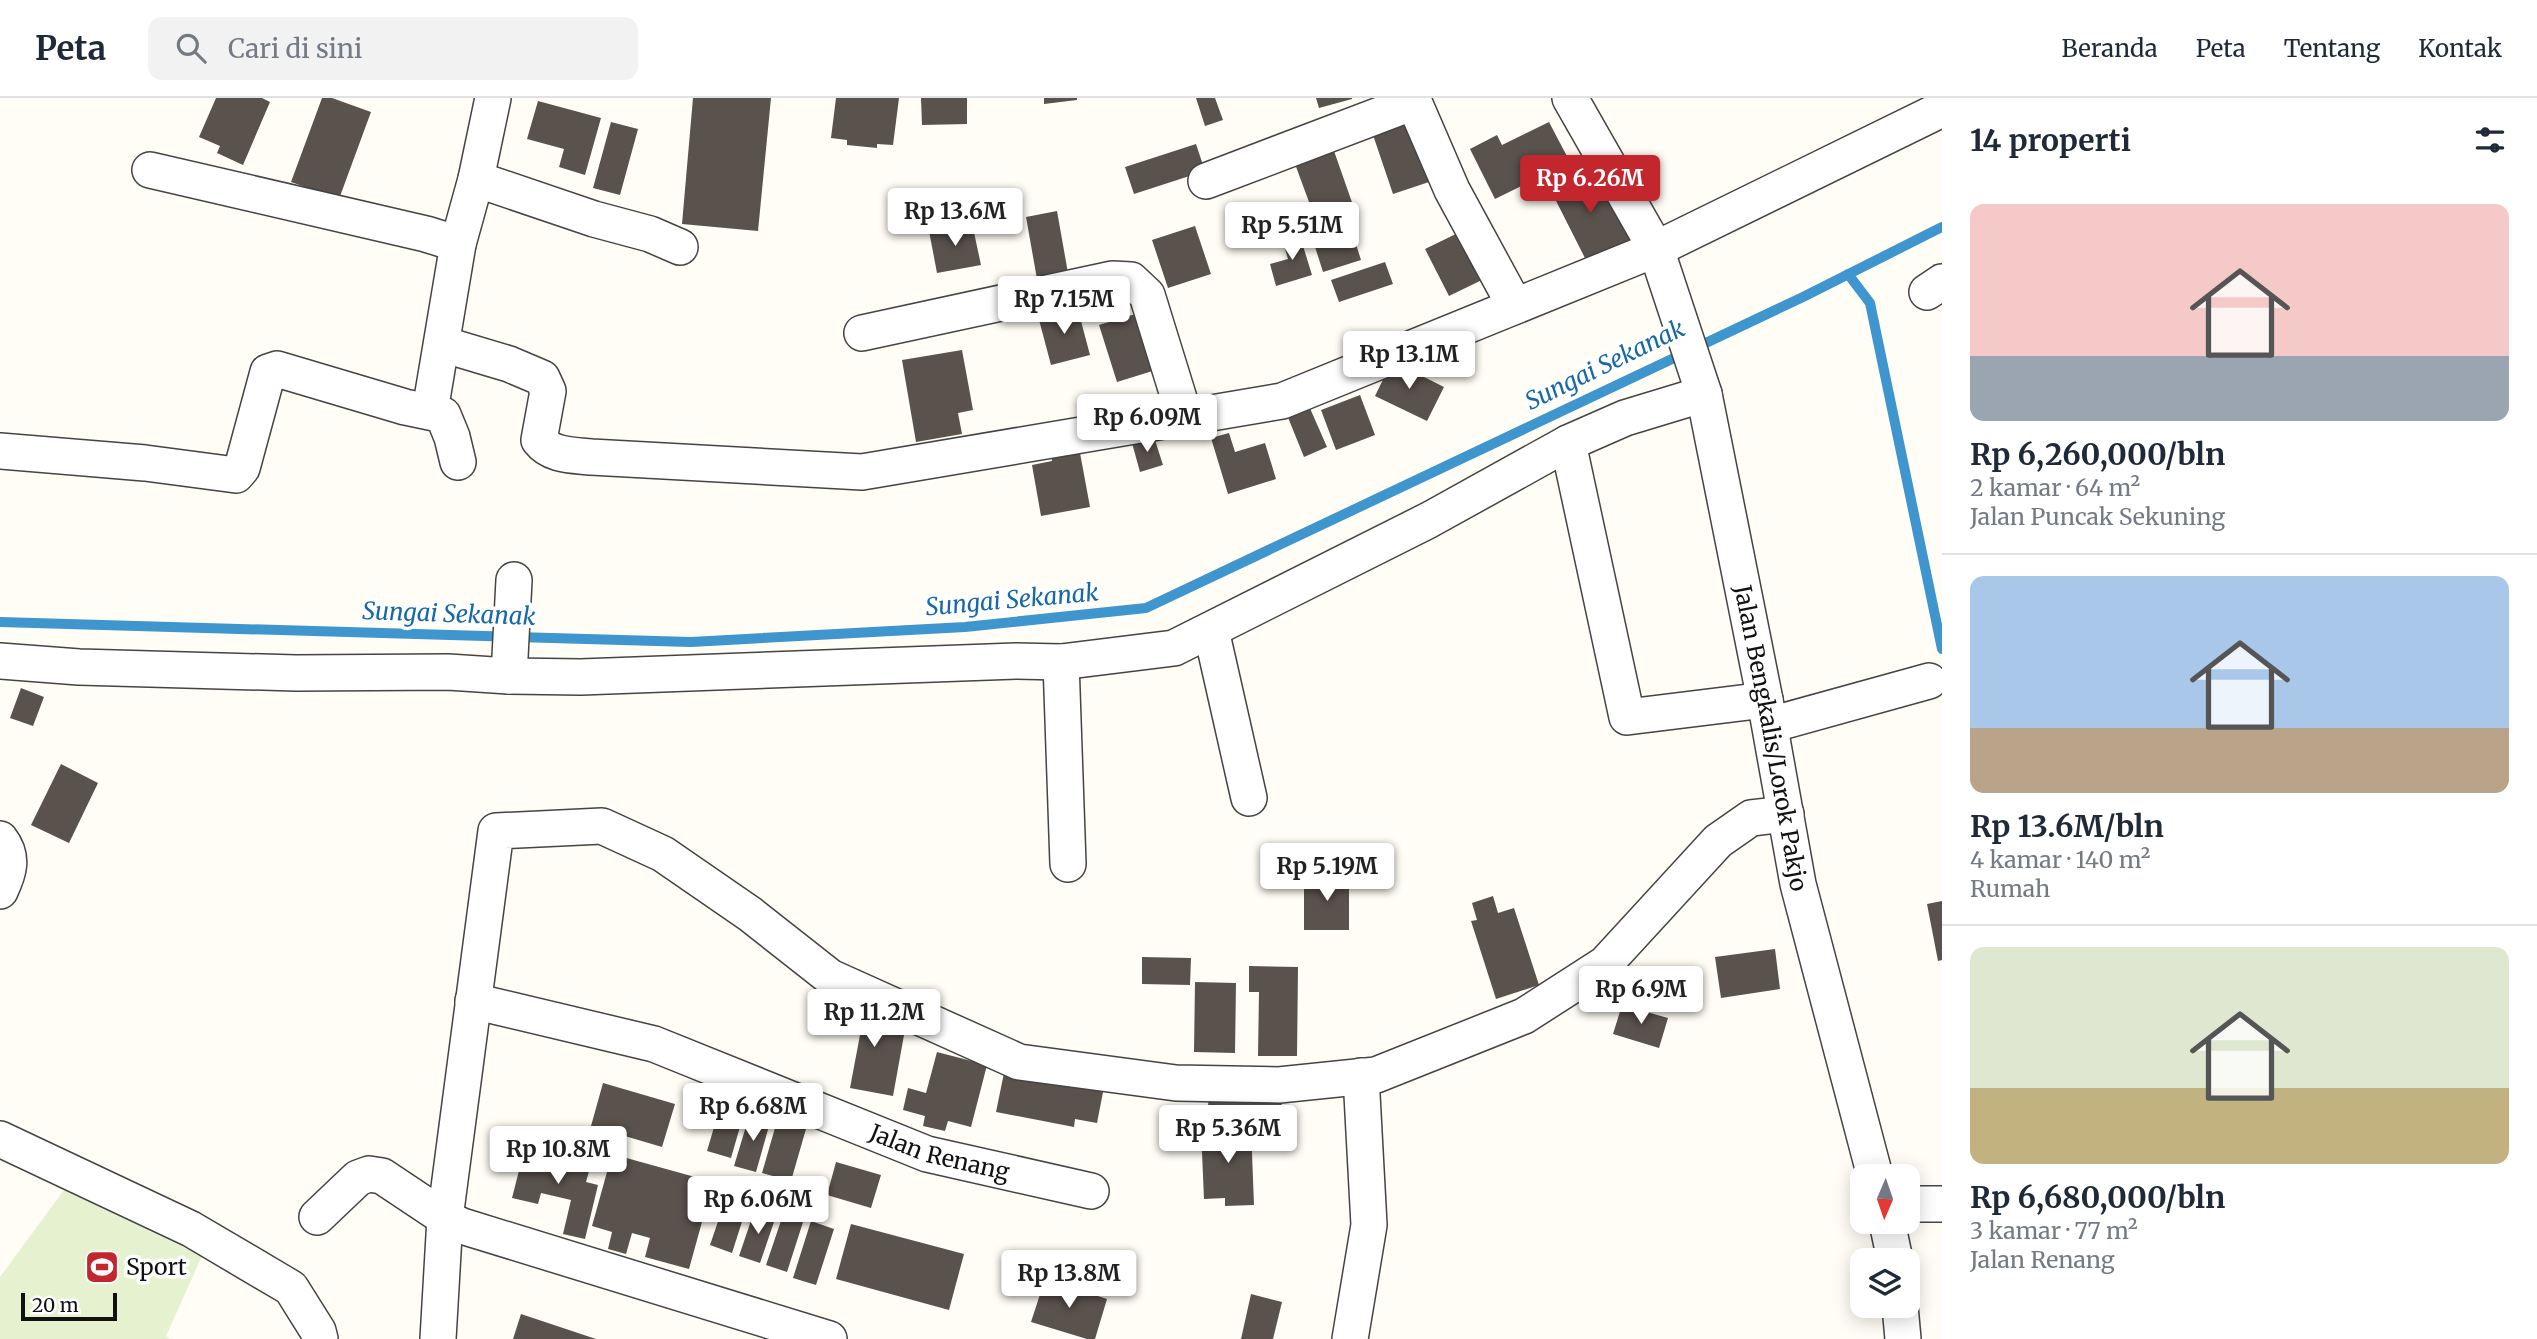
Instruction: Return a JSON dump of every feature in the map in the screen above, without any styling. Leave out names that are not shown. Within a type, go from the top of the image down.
[{"type":"street","points":[[430,411],[458,244],[476,179],[493,98]]},
{"type":"street","name":"Jalan Bengkalis/Lorok Pakjo","points":[[1570,98],[1656,249],[1703,389],[1768,712],[1798,884],[1872,1164]]},
{"type":"street","points":[[1206,181],[1413,100],[1452,190],[1515,306]]},
{"type":"street","points":[[442,344],[509,364],[542,378],[548,391],[539,440],[545,448],[557,453],[862,472],[1282,401],[1656,249],[1942,109]]},
{"type":"street","points":[[150,170],[426,234],[458,244]]},
{"type":"street","points":[[476,179],[594,219],[650,234],[680,247]]},
{"type":"street","points":[[862,333],[1112,279],[1131,280],[1147,295],[1185,418]]},
{"type":"street","points":[[0,451],[145,463],[236,475],[243,468],[268,372],[272,369],[284,370],[405,407],[443,415],[449,426],[458,462]]},
{"type":"street","points":[[0,661],[79,667],[214,671],[448,671],[581,677],[1016,661],[1061,663],[1174,648],[1429,520],[1569,443],[1625,418],[1703,389]]},
{"type":"street","points":[[1569,443],[1627,718],[1768,712],[1929,681]]},
{"type":"street","points":[[509,672],[513,591]]},
{"type":"street","points":[[1211,630],[1249,798]]},
{"type":"street","points":[[1061,663],[1068,864]]},
{"type":"street","points":[[438,1339],[445,1218],[496,831],[602,826],[663,854],[750,914],[830,976],[1019,1062],[1176,1083],[1279,1085],[1376,1075],[1524,1016],[1605,964],[1718,841],[1751,818],[1786,814]]},
{"type":"street","points":[[0,839],[8,850],[8,875],[0,891]]},
{"type":"street","name":"Jalan Renang","points":[[472,1001],[654,1044],[926,1154],[1091,1191]]},
{"type":"street","points":[[1350,1339],[1369,1225],[1360,1076]]},
{"type":"street","points":[[0,1139],[191,1229],[291,1289],[318,1331],[320,1339]]},
{"type":"street","points":[[317,1217],[358,1178],[369,1174],[382,1176],[445,1218],[462,1226],[830,1339]]},
{"type":"street","points":[[1920,1204],[1942,1204]]},
{"type":"street","points":[[1901,1318],[1903,1339]]},
{"type":"green space","name":"Sport","points":[[64,1190],[202,1256],[166,1336],[170,1339],[0,1339],[0,1277]]},
{"type":"building","points":[[216,98],[262,98],[270,102],[243,165],[217,153],[220,146],[199,137]]},
{"type":"building","points":[[322,98],[332,98],[371,112],[339,199],[291,182]]},
{"type":"building","points":[[693,98],[771,98],[758,231],[682,224]]},
{"type":"building","points":[[836,98],[899,98],[893,145],[877,144],[877,148],[847,145],[847,140],[831,138]]},
{"type":"building","points":[[921,98],[967,98],[967,124],[922,125]]},
{"type":"building","points":[[1044,98],[1077,98],[1077,100],[1044,104]]},
{"type":"building","points":[[1196,98],[1215,98],[1223,120],[1205,126]]},
{"type":"building","points":[[1316,98],[1352,98],[1352,99],[1319,108]]},
{"type":"building","points":[[538,101],[601,118],[585,175],[559,167],[564,149],[527,139]]},
{"type":"building","points":[[611,122],[638,129],[620,195],[593,188]]},
{"type":"building","points":[[1549,122],[1570,162],[1495,199],[1470,149],[1497,135],[1502,145]]},
{"type":"building","points":[[1412,123],[1432,181],[1393,194],[1373,135]]},
{"type":"building","points":[[1196,144],[1205,171],[1134,194],[1125,167]]},
{"type":"building","points":[[1334,151],[1354,208],[1316,221],[1295,164]]},
{"type":"building","points":[[1592,165],[1631,243],[1588,264],[1549,187]]},
{"type":"building","points":[[1057,211],[1068,273],[1037,279],[1026,217]]},
{"type":"building","points":[[1348,219],[1361,260],[1323,272],[1310,231]]},
{"type":"building","points":[[972,223],[981,265],[937,273],[929,231]]},
{"type":"building","points":[[1195,226],[1211,274],[1168,288],[1152,240]]},
{"type":"building","points":[[1462,231],[1486,278],[1449,296],[1425,249]]},
{"type":"building","points":[[1299,233],[1312,275],[1276,286],[1270,264],[1288,259],[1282,239]]},
{"type":"building","points":[[1385,262],[1393,284],[1339,302],[1331,280]]},
{"type":"building","points":[[1077,306],[1090,355],[1051,365],[1038,316]]},
{"type":"building","points":[[1142,312],[1159,369],[1117,382],[1099,325]]},
{"type":"building","points":[[962,350],[973,410],[958,413],[962,434],[916,442],[902,360]]},
{"type":"building","points":[[1392,361],[1444,387],[1427,421],[1375,396]]},
{"type":"building","points":[[1360,395],[1375,435],[1336,450],[1321,410]]},
{"type":"building","points":[[1309,406],[1327,447],[1304,457],[1287,415]]},
{"type":"building","points":[[1229,433],[1235,452],[1265,443],[1276,479],[1228,494],[1211,438]]},
{"type":"building","points":[[1154,437],[1163,465],[1140,472],[1132,443]]},
{"type":"building","points":[[1078,442],[1090,507],[1041,516],[1032,465],[1052,461],[1050,447]]},
{"type":"building","points":[[21,688],[44,697],[33,726],[10,718]]},
{"type":"building","points":[[61,764],[98,783],[69,843],[31,825]]},
{"type":"building","points":[[1362,843],[1363,872],[1296,875],[1294,846]]},
{"type":"building","points":[[1349,875],[1349,930],[1304,930],[1304,876]]},
{"type":"building","points":[[1493,896],[1498,913],[1514,908],[1539,985],[1496,999],[1471,921],[1477,920],[1472,903]]},
{"type":"building","points":[[1942,901],[1942,960],[1938,961],[1927,904]]},
{"type":"building","points":[[1775,949],[1780,989],[1721,998],[1715,957]]},
{"type":"building","points":[[1142,957],[1191,958],[1190,985],[1142,984]]},
{"type":"building","points":[[1249,966],[1298,967],[1297,1056],[1258,1056],[1259,992],[1249,992]]},
{"type":"building","points":[[1195,982],[1236,983],[1235,1053],[1194,1052]]},
{"type":"building","points":[[846,998],[866,1002],[864,1017],[906,1024],[893,1096],[850,1088],[860,1035],[841,1031]]},
{"type":"building","points":[[1622,1005],[1668,1018],[1659,1048],[1613,1034]]},
{"type":"building","points":[[937,1052],[987,1065],[971,1127],[948,1121],[945,1131],[923,1126],[925,1116],[903,1110],[908,1088],[926,1093]]},
{"type":"building","points":[[1005,1068],[1104,1087],[1097,1123],[1075,1119],[1074,1127],[996,1112]]},
{"type":"building","points":[[603,1083],[675,1104],[662,1147],[591,1126]]},
{"type":"building","points":[[1209,1092],[1282,1094],[1281,1123],[1207,1121]]},
{"type":"building","points":[[722,1100],[746,1106],[731,1158],[707,1151]]},
{"type":"building","points":[[750,1113],[771,1119],[756,1172],[734,1166]]},
{"type":"building","points":[[777,1121],[806,1129],[791,1181],[762,1173]]},
{"type":"building","points":[[1251,1127],[1254,1205],[1225,1206],[1225,1198],[1204,1199],[1201,1129]]},
{"type":"building","points":[[525,1147],[591,1164],[586,1182],[598,1185],[585,1239],[563,1234],[571,1200],[541,1193],[538,1204],[512,1198]]},
{"type":"building","points":[[612,1154],[713,1182],[689,1269],[645,1257],[650,1238],[632,1233],[626,1254],[608,1249],[612,1232],[592,1226]]},
{"type":"building","points":[[836,1162],[881,1175],[871,1208],[827,1195]]},
{"type":"building","points":[[726,1198],[747,1206],[732,1253],[710,1245]]},
{"type":"building","points":[[755,1209],[776,1216],[760,1263],[739,1256]]},
{"type":"building","points":[[784,1212],[804,1219],[787,1272],[766,1265]]},
{"type":"building","points":[[811,1221],[834,1229],[816,1285],[793,1278]]},
{"type":"building","points":[[851,1224],[964,1254],[949,1310],[836,1279]]},
{"type":"building","points":[[1045,1279],[1107,1299],[1095,1339],[1031,1322]]},
{"type":"building","points":[[1251,1294],[1282,1302],[1273,1339],[1241,1339]]},
{"type":"building","points":[[521,1314],[596,1339],[513,1339]]},
{"type":"waterway","name":"Sungai Sekanak","points":[[0,622],[691,642],[965,627],[1146,608],[1803,297],[1942,227]]},
{"type":"waterway","points":[[1848,274],[1870,303],[1942,649]]},
{"type":"place","name":"Sport","points":[[102,1267]]}]
